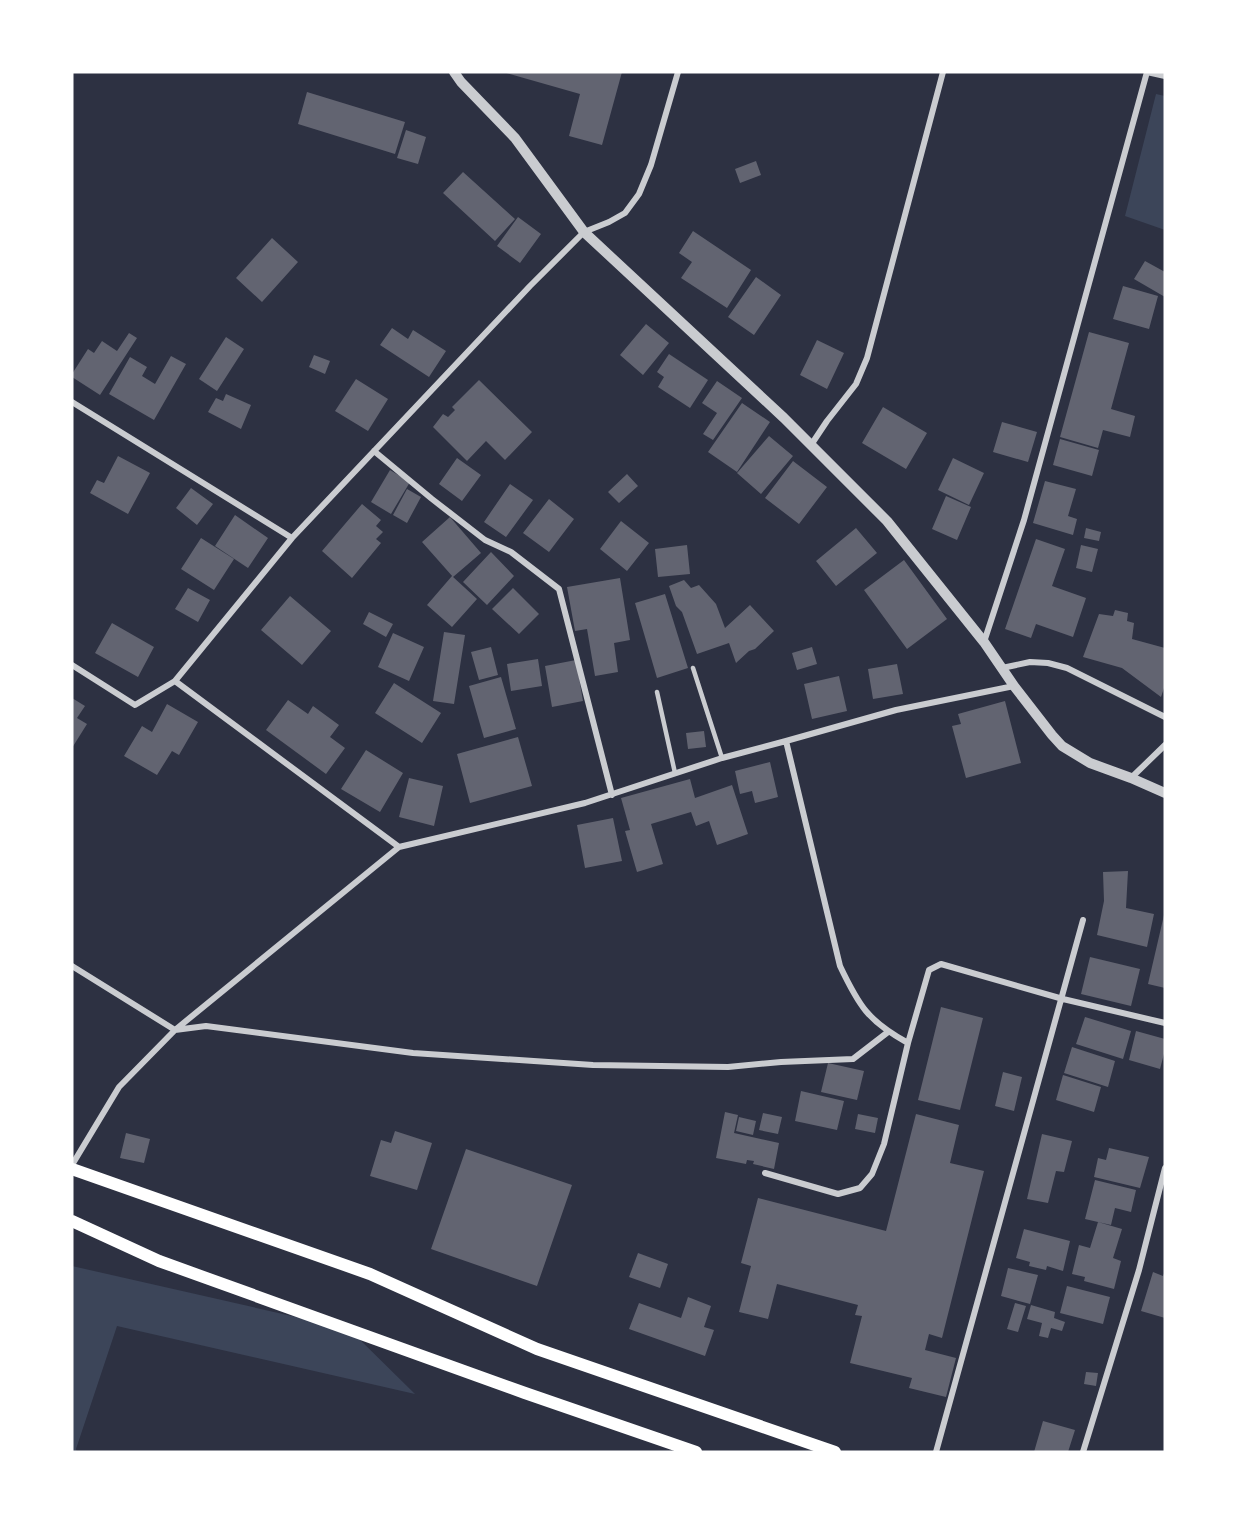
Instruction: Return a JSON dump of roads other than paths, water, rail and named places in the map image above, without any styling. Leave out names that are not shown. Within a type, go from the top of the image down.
[{"type":"main road","points":[[72,1167],[370,1274],[537,1349],[835,1452]]},
{"type":"main road","points":[[72,1221],[159,1261],[696,1452]]},
{"type":"street","points":[[454,72],[515,138],[584,232],[811,445],[887,521],[984,642],[1014,686],[1062,746],[1090,763],[1165,793]]},
{"type":"street","points":[[72,665],[135,705],[175,681],[292,538],[530,286],[584,232],[625,213],[639,194],[651,165],[678,72]]},
{"type":"street","points":[[811,445],[856,384],[867,358],[943,72]]},
{"type":"street","points":[[984,642],[1024,520],[1147,72],[1165,76]]},
{"type":"street","points":[[72,402],[292,538]]},
{"type":"street","points":[[374,451],[485,540],[511,552],[559,589],[612,795]]},
{"type":"street","points":[[1002,668],[1030,662],[1048,663],[1067,668],[1165,717]]},
{"type":"street","points":[[175,681],[399,847]]},
{"type":"street","points":[[72,1167],[119,1087],[174,1030],[399,847],[585,803],[722,758],[896,710],[1014,686]]},
{"type":"street","points":[[786,741],[840,966],[853,994],[870,1017],[888,1032],[908,1043]]},
{"type":"street","points":[[1131,778],[1165,745]]},
{"type":"street","points":[[936,1452],[1083,920]]},
{"type":"street","points":[[765,1173],[838,1194],[860,1188],[872,1174],[885,1144],[908,1043],[929,970],[941,964],[1063,999],[1165,1023]]},
{"type":"street","points":[[72,966],[174,1030],[206,1026],[413,1053],[593,1065],[729,1067],[853,1059],[888,1032]]},
{"type":"street","points":[[1083,1452],[1139,1270],[1165,1168]]},
{"type":"lane","points":[[693,668],[722,758]]},
{"type":"lane","points":[[657,692],[675,773]]}]
